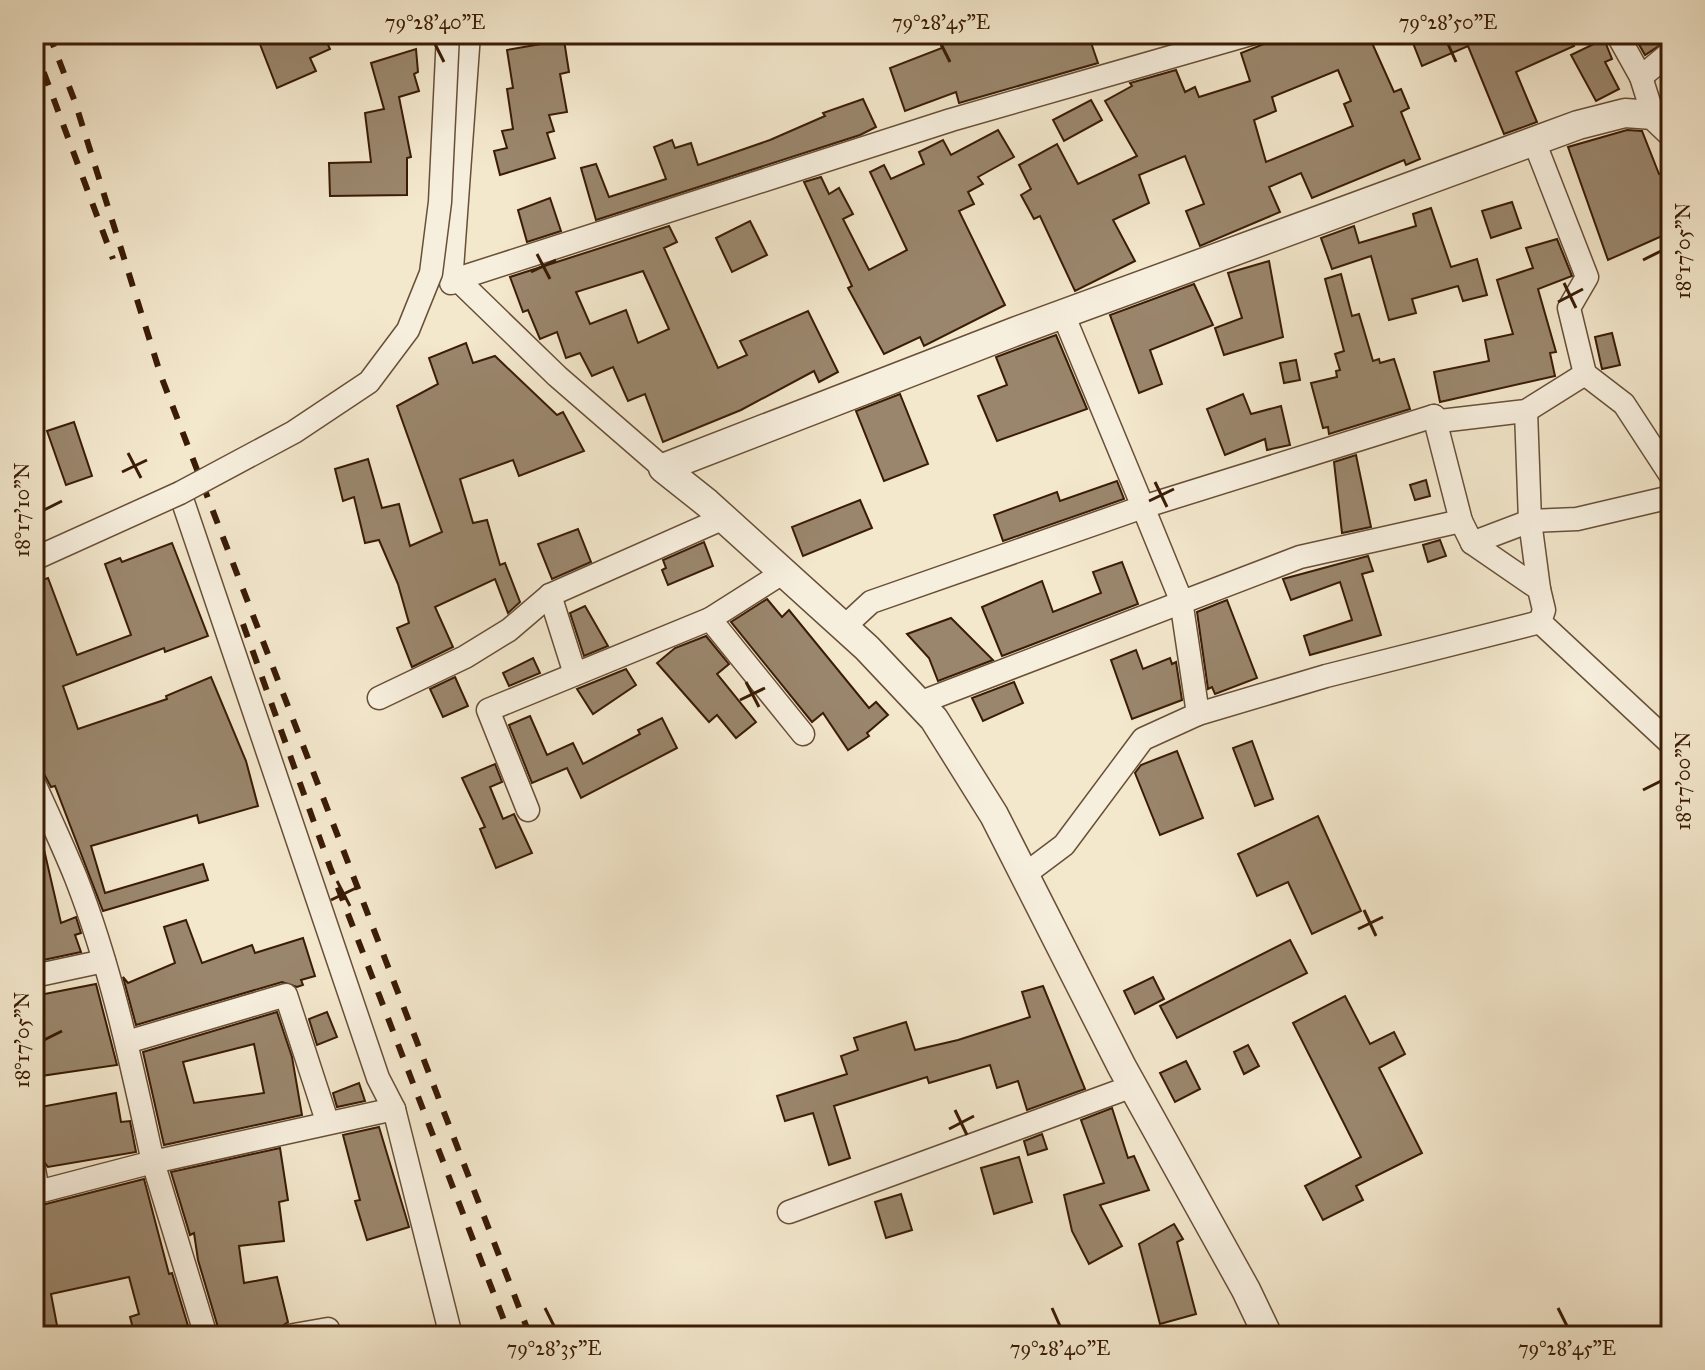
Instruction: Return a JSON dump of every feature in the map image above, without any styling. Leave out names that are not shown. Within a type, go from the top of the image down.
[{"type":"street","points":[[34,559],[180,493],[294,432],[369,382],[408,330],[431,273],[440,202],[448,34]]},
{"type":"street","points":[[469,34],[451,283],[951,120],[1251,34]]},
{"type":"street","points":[[1617,34],[1662,124]]},
{"type":"street","points":[[1641,77],[1671,52]]},
{"type":"street","points":[[663,468],[1063,314],[1534,141],[1625,113],[1662,124]]},
{"type":"street","points":[[1534,141],[1587,277],[1569,308],[1585,374],[1624,404],[1671,476]]},
{"type":"street","points":[[457,279],[557,376],[724,518],[844,627],[934,719],[994,815],[1133,1086],[1268,1336]]},
{"type":"street","points":[[1063,314],[1181,600],[1198,714]]},
{"type":"street","points":[[1434,416],[1440,421],[1526,411],[1585,374]]},
{"type":"street","points":[[1526,411],[1530,521],[1544,610],[1540,622]]},
{"type":"street","points":[[844,627],[871,602],[1143,507],[1434,416]]},
{"type":"street","points":[[1434,416],[1461,521],[1472,543],[1539,589]]},
{"type":"street","points":[[180,493],[378,1078],[394,1109],[451,1336]]},
{"type":"street","points":[[1472,543],[1530,521],[1577,519],[1671,497]]},
{"type":"street","points":[[379,698],[465,657],[509,630],[550,595],[724,518]]},
{"type":"street","points":[[919,703],[1181,600],[1300,557],[1461,521]]},
{"type":"street","points":[[528,810],[488,710],[710,619],[784,572]]},
{"type":"street","points":[[550,595],[575,674]]},
{"type":"street","points":[[710,619],[803,734]]},
{"type":"street","points":[[1024,875],[1064,845],[1143,739],[1198,714],[1326,676],[1540,622]]},
{"type":"street","points":[[1540,622],[1671,744]]},
{"type":"street","points":[[34,783],[76,879],[104,961],[127,1042],[153,1162],[206,1336]]},
{"type":"street","points":[[34,976],[104,961]]},
{"type":"street","points":[[127,1042],[286,995],[327,1121]]},
{"type":"street","points":[[789,1212],[1133,1086]]},
{"type":"street","points":[[34,1169],[36,1193],[327,1121],[394,1109]]},
{"type":"street","points":[[288,1336],[328,1329]]},
{"type":"building","points":[[256,34],[323,34],[330,49],[310,58],[316,71],[277,88]]},
{"type":"building","points":[[937,34],[997,34],[1000,42],[1023,34],[1088,34],[1098,63],[959,103],[956,92],[905,111],[890,68],[942,48]]},
{"type":"building","points":[[1289,34],[1368,34],[1394,92],[1401,89],[1409,108],[1401,112],[1420,159],[1406,165],[1404,160],[1312,198],[1301,173],[1269,187],[1280,212],[1200,246],[1186,211],[1204,204],[1185,156],[1139,175],[1149,203],[1113,220],[1135,261],[1075,291],[1040,216],[1034,219],[1021,195],[1031,189],[1019,165],[1057,144],[1078,184],[1137,156],[1105,101],[1132,86],[1130,83],[1176,70],[1185,92],[1195,87],[1199,97],[1250,81],[1241,53]],"holes":[[[1338,70],[1351,101],[1344,104],[1353,126],[1266,162],[1254,120],[1276,111],[1272,97]]]},
{"type":"building","points":[[1420,34],[1568,34],[1574,46],[1516,72],[1537,122],[1504,134],[1468,46],[1422,66],[1411,38]]},
{"type":"building","points":[[1633,34],[1671,34],[1671,38],[1645,55]]},
{"type":"building","points":[[1604,39],[1612,59],[1605,62],[1619,89],[1596,101],[1571,55]]},
{"type":"building","points":[[564,40],[569,72],[560,74],[567,112],[549,115],[554,131],[547,133],[555,158],[500,175],[494,151],[507,148],[502,131],[513,129],[507,89],[513,88],[507,50]]},
{"type":"building","points":[[416,49],[418,72],[414,74],[419,91],[399,97],[411,157],[407,158],[407,195],[330,196],[329,163],[371,162],[365,113],[384,109],[371,63]]},
{"type":"building","points":[[863,99],[876,127],[860,135],[596,220],[581,168],[596,164],[609,197],[666,179],[654,147],[672,140],[675,148],[691,143],[698,165],[770,140],[825,116],[823,113]]},
{"type":"building","points":[[1091,100],[1102,120],[1064,141],[1053,120]]},
{"type":"building","points":[[998,130],[1014,157],[978,177],[983,184],[968,192],[974,204],[959,211],[1005,305],[924,346],[920,337],[884,354],[848,288],[852,286],[804,182],[821,177],[829,194],[839,188],[853,214],[843,219],[869,270],[907,250],[870,172],[884,165],[891,179],[924,164],[919,152],[943,140],[951,155]]},
{"type":"building","points":[[1627,130],[1642,131],[1659,174],[1671,169],[1671,232],[1608,260],[1568,147]]},
{"type":"building","points":[[550,198],[561,231],[527,242],[518,210]]},
{"type":"building","points":[[1512,202],[1521,228],[1491,238],[1482,211]]},
{"type":"building","points":[[1431,208],[1451,267],[1477,259],[1487,295],[1463,301],[1458,286],[1412,299],[1416,313],[1389,320],[1371,256],[1332,269],[1321,238],[1354,226],[1359,243],[1416,226],[1413,214]]},
{"type":"building","points":[[750,221],[767,255],[732,272],[716,238]]},
{"type":"building","points":[[669,226],[677,242],[664,248],[718,368],[747,355],[740,341],[808,311],[838,372],[819,382],[814,371],[741,410],[663,442],[645,394],[628,401],[613,367],[592,376],[580,353],[566,358],[557,332],[540,339],[528,310],[523,312],[510,277]],"holes":[[[643,271],[669,329],[638,343],[626,310],[590,324],[576,292]]]},
{"type":"building","points":[[1557,239],[1572,276],[1538,289],[1556,352],[1550,353],[1555,376],[1440,402],[1434,372],[1489,361],[1485,340],[1513,334],[1497,280],[1533,268],[1526,248]]},
{"type":"building","points":[[1269,261],[1283,337],[1224,355],[1215,328],[1242,318],[1228,273]]},
{"type":"building","points":[[1341,274],[1352,316],[1359,314],[1373,361],[1379,359],[1380,363],[1394,359],[1410,409],[1329,434],[1328,427],[1323,428],[1311,383],[1337,377],[1336,371],[1340,370],[1335,354],[1344,351],[1325,279]]},
{"type":"building","points":[[1194,284],[1213,325],[1150,350],[1162,384],[1139,393],[1110,315]]},
{"type":"building","points":[[1612,333],[1620,365],[1602,369],[1595,337]]},
{"type":"building","points":[[1056,335],[1087,409],[997,441],[978,396],[1007,385],[996,357]]},
{"type":"building","points":[[466,343],[473,363],[495,356],[557,415],[563,412],[584,451],[519,476],[513,460],[460,479],[473,523],[487,520],[500,565],[505,563],[520,602],[508,613],[495,579],[435,607],[453,647],[412,667],[397,628],[409,623],[398,584],[379,540],[365,543],[354,497],[343,501],[335,469],[368,459],[382,508],[399,504],[410,546],[442,532],[397,406],[438,384],[429,358]]},
{"type":"building","points":[[1296,360],[1300,380],[1284,383],[1280,363]]},
{"type":"building","points":[[900,394],[928,464],[884,481],[856,411]]},
{"type":"building","points":[[1243,394],[1251,414],[1281,406],[1290,445],[1267,450],[1265,439],[1225,455],[1207,409]]},
{"type":"building","points":[[74,422],[92,476],[66,485],[47,431]]},
{"type":"building","points":[[1356,455],[1371,527],[1342,533],[1334,462]]},
{"type":"building","points":[[1426,480],[1430,496],[1415,500],[1410,485]]},
{"type":"building","points":[[1117,481],[1124,499],[1003,541],[994,515],[1057,492],[1060,501]]},
{"type":"building","points":[[860,500],[872,528],[803,556],[792,527]]},
{"type":"building","points":[[578,529],[591,562],[552,579],[538,544]]},
{"type":"building","points":[[1440,540],[1446,556],[1428,562],[1423,545]]},
{"type":"building","points":[[704,542],[713,566],[668,585],[662,570],[666,568],[663,560]]},
{"type":"building","points":[[172,543],[208,636],[165,652],[164,648],[63,686],[78,729],[167,699],[166,696],[211,677],[246,761],[258,806],[199,823],[197,815],[91,846],[105,893],[203,864],[208,880],[103,911],[55,786],[51,787],[43,772],[34,769],[34,583],[48,578],[77,655],[131,635],[105,564],[120,558],[122,562]]},
{"type":"building","points":[[1368,556],[1373,571],[1362,574],[1381,635],[1310,655],[1304,636],[1352,620],[1340,582],[1291,600],[1283,579]]},
{"type":"building","points":[[1122,562],[1138,604],[1002,656],[982,607],[1042,581],[1053,612],[1101,593],[1093,572]]},
{"type":"building","points":[[767,599],[782,617],[789,610],[869,708],[876,702],[888,715],[867,733],[869,736],[848,750],[823,713],[812,722],[731,622]]},
{"type":"building","points":[[1227,600],[1257,678],[1215,694],[1212,687],[1208,689],[1197,612]]},
{"type":"building","points":[[585,606],[608,646],[584,656],[570,613]]},
{"type":"building","points":[[951,618],[993,660],[938,681],[929,658],[907,634]]},
{"type":"building","points":[[706,636],[729,664],[717,674],[756,722],[736,738],[717,715],[709,722],[657,663],[675,648]]},
{"type":"building","points":[[1136,650],[1143,669],[1170,658],[1172,664],[1176,662],[1182,700],[1132,719],[1111,660]]},
{"type":"building","points":[[533,658],[540,673],[509,686],[503,673]]},
{"type":"building","points":[[626,669],[636,685],[593,714],[577,689]]},
{"type":"building","points":[[455,677],[468,706],[443,717],[430,689]]},
{"type":"building","points":[[1014,682],[1023,703],[983,721],[972,698]]},
{"type":"building","points":[[530,716],[547,755],[573,743],[583,764],[640,734],[638,730],[662,718],[677,748],[581,798],[567,768],[532,783],[509,725]]},
{"type":"building","points":[[1252,741],[1273,799],[1255,806],[1233,748]]},
{"type":"building","points":[[1177,751],[1203,818],[1160,835],[1135,773],[1141,765]]},
{"type":"building","points":[[495,764],[502,782],[490,787],[503,819],[514,814],[532,853],[496,868],[480,829],[485,827],[462,778]]},
{"type":"building","points":[[1318,816],[1361,911],[1312,934],[1288,882],[1257,896],[1238,854]]},
{"type":"building","points":[[39,828],[61,923],[76,917],[81,933],[75,935],[81,952],[34,962],[34,829]]},
{"type":"building","points":[[186,920],[202,963],[252,945],[255,953],[303,938],[315,976],[301,980],[303,985],[297,987],[282,982],[136,1025],[123,977],[128,983],[175,963],[164,927]]},
{"type":"building","points":[[1290,940],[1307,973],[1177,1038],[1160,1006]]},
{"type":"building","points":[[1153,977],[1164,999],[1135,1014],[1124,991]]},
{"type":"building","points":[[96,984],[117,1065],[34,1077],[34,996]]},
{"type":"building","points":[[1043,986],[1085,1089],[1027,1110],[1018,1081],[997,1088],[990,1065],[929,1083],[927,1077],[834,1106],[850,1158],[829,1165],[813,1113],[785,1121],[777,1096],[847,1074],[841,1056],[858,1050],[854,1038],[906,1022],[915,1050],[958,1040],[1030,1017],[1022,992]]},
{"type":"building","points":[[1345,996],[1370,1044],[1394,1032],[1405,1054],[1379,1068],[1422,1153],[1356,1186],[1363,1200],[1323,1220],[1305,1186],[1361,1157],[1293,1023]]},
{"type":"building","points":[[277,1012],[292,1057],[302,1115],[164,1145],[143,1052]],"holes":[[[254,1044],[264,1093],[194,1103],[183,1062]]]},
{"type":"building","points":[[327,1012],[337,1037],[317,1045],[309,1019]]},
{"type":"building","points":[[1248,1045],[1259,1066],[1244,1074],[1234,1052]]},
{"type":"building","points":[[1186,1061],[1200,1089],[1175,1102],[1160,1073]]},
{"type":"building","points":[[359,1083],[365,1101],[337,1107],[333,1093]]},
{"type":"building","points":[[116,1093],[121,1122],[130,1121],[136,1152],[48,1167],[39,1156],[35,1108]]},
{"type":"building","points":[[1112,1108],[1128,1158],[1134,1156],[1149,1190],[1100,1205],[1122,1246],[1089,1264],[1072,1231],[1064,1195],[1104,1183],[1081,1120]]},
{"type":"building","points":[[379,1127],[409,1227],[367,1240],[355,1201],[360,1200],[343,1135]]},
{"type":"building","points":[[1042,1134],[1047,1149],[1028,1155],[1024,1141]]},
{"type":"building","points":[[280,1148],[288,1200],[279,1202],[284,1241],[239,1246],[244,1283],[277,1277],[288,1322],[275,1331],[253,1336],[252,1328],[220,1334],[198,1260],[194,1233],[190,1235],[171,1172]]},
{"type":"building","points":[[1019,1157],[1032,1202],[994,1214],[981,1168]]},
{"type":"building","points":[[144,1179],[169,1274],[172,1273],[189,1329],[165,1336],[135,1336],[130,1317],[139,1314],[129,1277],[51,1294],[59,1336],[34,1336],[34,1207]]},
{"type":"building","points":[[901,1194],[912,1230],[886,1238],[875,1202]]},
{"type":"building","points":[[1174,1224],[1183,1239],[1177,1242],[1196,1314],[1160,1324],[1139,1244]]},
{"type":"railway","points":[[49,34],[75,102],[161,376],[530,1336]]},
{"type":"railway","points":[[34,46],[113,259]]},
{"type":"railway","points":[[243,624],[330,867],[510,1336]]}]
